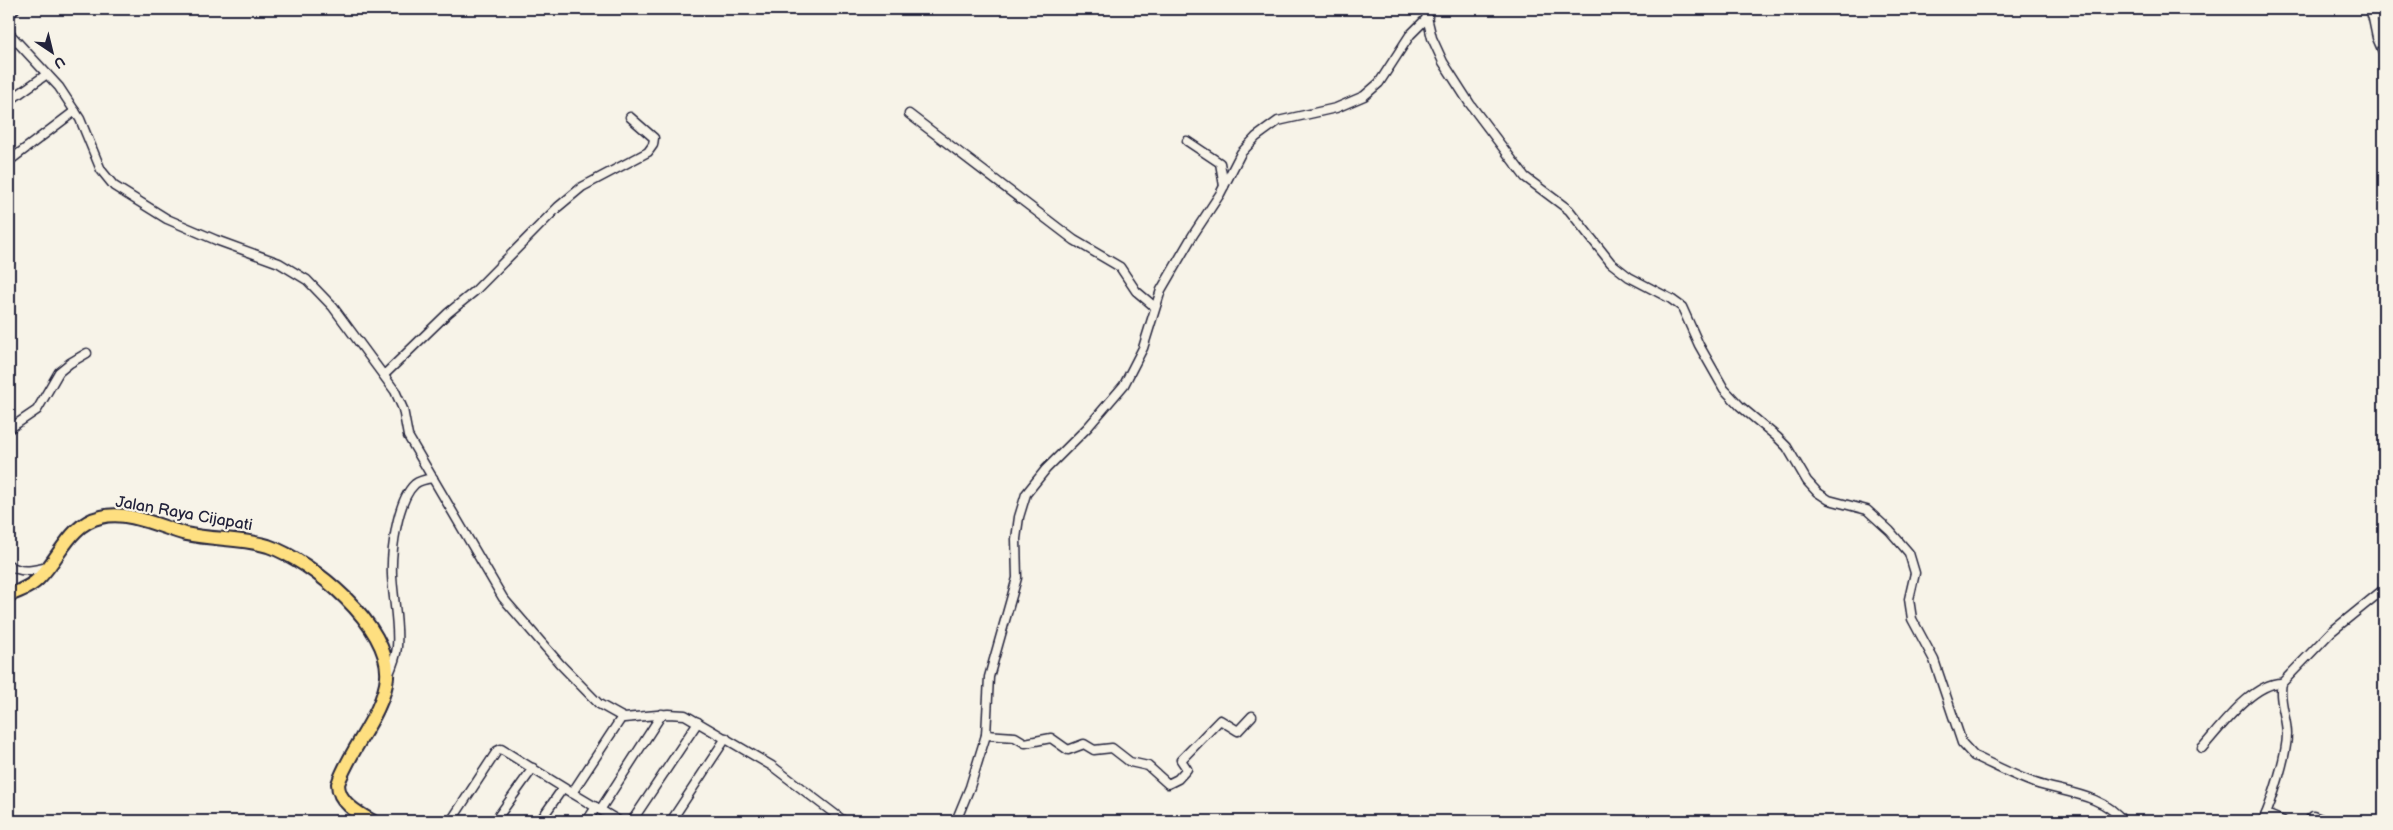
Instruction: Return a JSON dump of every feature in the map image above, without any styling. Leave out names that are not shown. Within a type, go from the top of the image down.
[{"type":"main road","name":"Jalan Raya Cijapati","points":[[9,595],[28,587],[40,578],[67,540],[82,525],[93,519],[111,515],[132,518],[188,534],[254,542],[270,547],[302,562],[344,595],[378,640],[387,676]]},
{"type":"main road","points":[[372,821],[343,799],[339,792],[338,784],[373,716],[387,676]]},
{"type":"street","points":[[9,16],[16,9]]},
{"type":"street","points":[[1425,9],[1432,38],[1443,62],[1470,104],[1525,177],[1569,210],[1611,264],[1629,277],[1682,307],[1704,354],[1724,389],[1740,406],[1777,437],[1786,447],[1807,481],[1817,492],[1829,500],[1867,510],[1890,530],[1910,553],[1915,573],[1909,599],[1912,619],[1934,660],[1952,711],[1955,728],[1966,749],[1974,756],[2034,782],[2098,801],[2114,810],[2123,821]]},
{"type":"street","points":[[2384,12],[2371,13],[2377,38],[2384,54]]},
{"type":"street","points":[[956,821],[970,787],[986,735],[989,677],[1017,578],[1016,539],[1019,517],[1026,494],[1046,469],[1088,427],[1124,385],[1143,348],[1161,290],[1224,186],[1241,152],[1271,124],[1336,108],[1358,99],[1370,91],[1386,73],[1410,35],[1428,17]]},
{"type":"street","points":[[9,33],[47,74],[75,111],[96,160],[106,178],[114,186],[167,219],[216,240],[279,263],[296,272],[324,296],[384,375],[403,409],[408,436],[503,598],[518,618],[599,704],[622,717],[662,714],[685,715],[772,766],[844,821]]},
{"type":"street","points":[[9,101],[47,74]]},
{"type":"street","points":[[9,161],[75,111]]},
{"type":"street","points":[[909,114],[1067,235],[1120,267],[1136,291],[1155,307]]},
{"type":"street","points":[[384,375],[448,313],[475,291],[558,207],[582,187],[648,152],[653,145],[654,138],[630,118]]},
{"type":"street","points":[[1187,141],[1220,163],[1224,186]]},
{"type":"street","points":[[9,429],[37,410],[59,372],[87,353]]},
{"type":"street","points":[[387,676],[394,664],[397,648],[397,608],[392,576],[397,521],[412,487],[420,481],[433,478]]},
{"type":"street","points":[[9,565],[17,570],[28,571],[50,566]]},
{"type":"street","points":[[2283,821],[2265,818],[2286,742],[2287,719],[2280,688],[2331,632],[2384,589]]},
{"type":"street","points":[[2202,748],[2245,699],[2274,684],[2282,684]]},
{"type":"street","points":[[587,821],[598,808],[662,714]]},
{"type":"street","points":[[986,735],[1015,737],[1025,743],[1050,738],[1068,750],[1084,744],[1094,750],[1112,748],[1130,762],[1148,766],[1168,784],[1178,779],[1187,769],[1181,760],[1182,757],[1194,748],[1220,720],[1238,731],[1252,716]]},
{"type":"street","points":[[572,793],[622,717]]},
{"type":"street","points":[[632,821],[698,722]]},
{"type":"street","points":[[671,821],[726,738]]},
{"type":"street","points":[[451,821],[500,750],[507,751],[563,788],[619,821]]},
{"type":"street","points":[[495,821],[532,768]]},
{"type":"street","points":[[540,821],[563,788]]},
{"type":"street","points":[[2308,821],[2313,816],[2326,821]]}]
